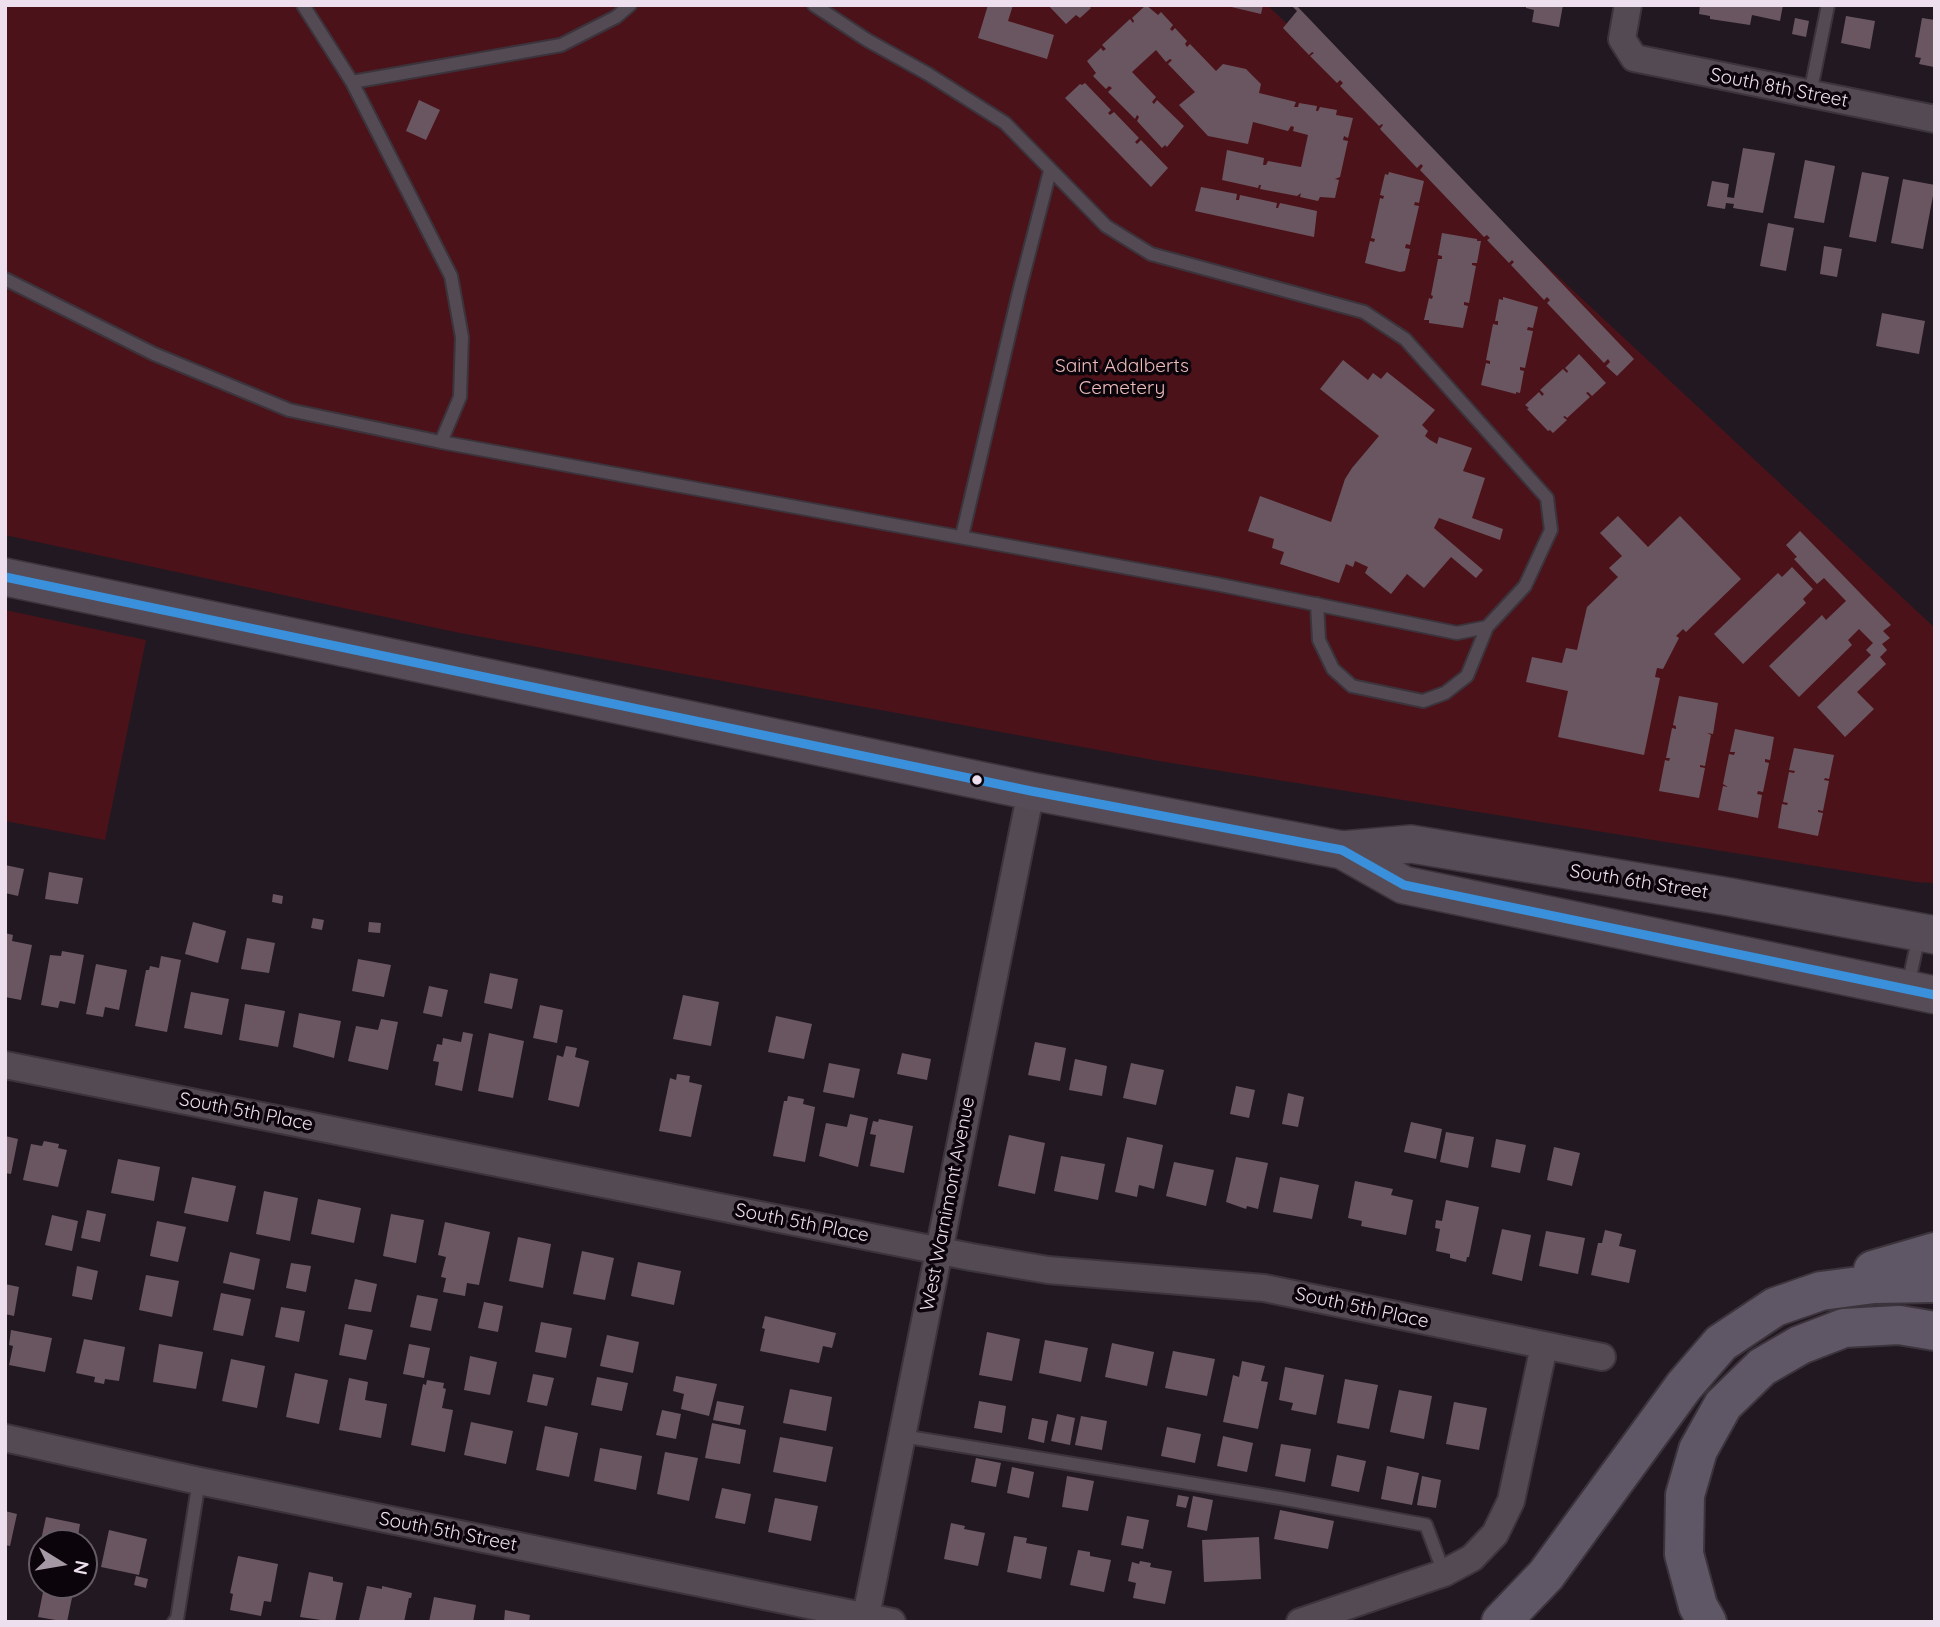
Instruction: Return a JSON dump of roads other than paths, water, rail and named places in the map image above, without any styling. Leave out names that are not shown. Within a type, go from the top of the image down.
[{"type":"highway","points":[[1501,1622],[1546,1575],[1684,1386],[1721,1343],[1774,1307],[1860,1274],[1935,1252]]},
{"type":"highway","points":[[1821,1291],[1874,1284],[1935,1283]]},
{"type":"highway","points":[[1707,1622],[1698,1606],[1684,1554],[1685,1494],[1698,1450],[1723,1405],[1762,1367],[1800,1345],[1844,1328],[1899,1325],[1935,1331]]},
{"type":"street","name":"South 8th Street","points":[[1628,5],[1622,39],[1634,58],[1935,119]]},
{"type":"street","name":"South 6th Street","points":[[5,577],[1031,791],[1342,850],[1411,844],[1930,932]]},
{"type":"street","name":"West Warnimont Avenue","points":[[866,1616],[1031,791]]},
{"type":"street","name":"South 6th Street","points":[[1342,850],[1404,885],[1921,992]]},
{"type":"street","name":"South 5th Place","points":[[5,1065],[939,1251],[1048,1270],[1264,1288],[1602,1357]]},
{"type":"street","points":[[1300,1622],[1444,1573],[1472,1558],[1488,1542],[1495,1534],[1511,1500],[1544,1346]]},
{"type":"street","name":"South 5th Street","points":[[5,1438],[199,1481],[892,1622]]},
{"type":"lane","points":[[303,5],[352,82],[451,276],[463,337],[460,397],[441,442]]},
{"type":"lane","points":[[352,82],[561,45],[616,17],[630,5]]},
{"type":"lane","points":[[814,5],[1005,123],[1106,226],[1151,254],[1364,312],[1405,339],[1547,498],[1550,530],[1525,586],[1487,627],[1466,676],[1444,694],[1423,701],[1352,686],[1332,669],[1320,640],[1317,604]]},
{"type":"lane","points":[[1810,94],[1828,5]]},
{"type":"lane","points":[[962,536],[1050,171]]},
{"type":"lane","points":[[5,279],[154,354],[289,410],[441,442],[962,536],[1457,633],[1487,627]]},
{"type":"lane","points":[[1921,992],[1930,932]]},
{"type":"lane","points":[[902,1436],[1280,1498],[1426,1525],[1444,1573]]},
{"type":"lane","points":[[174,1622],[177,1619],[199,1481]]},
{"type":"park label","name":"Saint Adalberts Cemetery","points":[[1122,377]]}]
